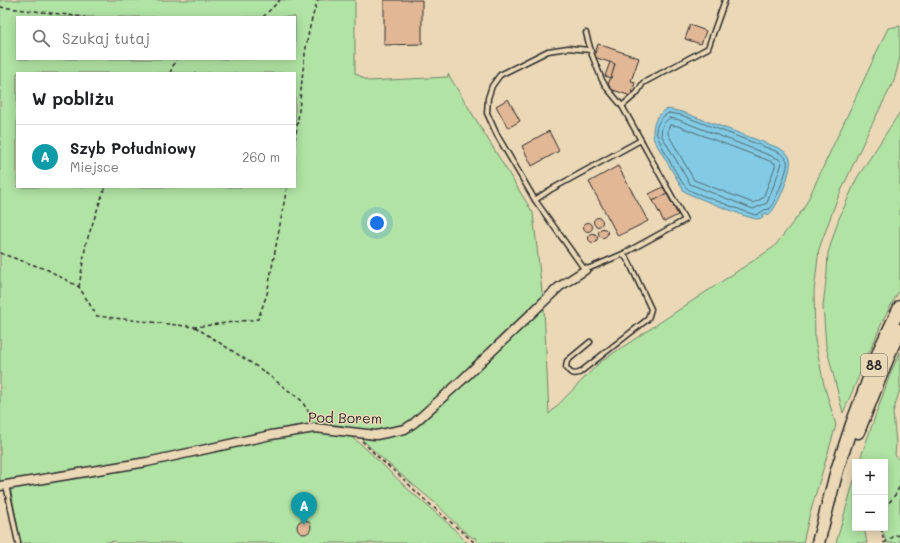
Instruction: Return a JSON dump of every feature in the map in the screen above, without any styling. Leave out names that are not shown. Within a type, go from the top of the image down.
[{"type":"main road","name":"88","points":[[818,543],[837,470],[852,424],[880,349],[900,307]]},
{"type":"main road","name":"88","points":[[826,543],[842,481],[856,440],[900,330]]},
{"type":"street","name":"Pod Borem","points":[[3,485],[146,462],[271,435],[315,428],[376,435],[405,429],[414,423],[461,381],[559,287],[585,270]]},
{"type":"lane","points":[[622,106],[637,93],[643,83],[708,48],[725,0]]},
{"type":"lane","points":[[586,33],[590,50],[602,80],[622,106],[685,220],[623,254],[585,270],[535,200],[497,135],[487,113],[488,98],[492,86],[500,75],[548,51],[568,48],[590,50]]},
{"type":"lane","points":[[535,200],[550,190],[641,140]]},
{"type":"lane","points":[[590,342],[567,361],[566,367],[569,372],[574,374],[579,373],[648,319],[651,309],[629,262],[623,254]]},
{"type":"lane","points":[[3,485],[18,543]]},
{"type":"path","points":[[264,16],[280,0]]},
{"type":"path","points":[[296,131],[304,63],[312,16],[318,0]]},
{"type":"path","points":[[0,7],[76,16]]},
{"type":"path","points":[[170,72],[176,60]]},
{"type":"path","points":[[80,287],[86,243],[105,188]]},
{"type":"path","points":[[0,253],[48,270],[80,287],[97,316],[195,327],[258,319],[267,294],[287,188]]},
{"type":"path","points":[[195,327],[271,377],[301,400],[310,414],[329,429]]},
{"type":"path","points":[[352,432],[425,500],[475,543]]},
{"type":"path","points":[[888,504],[900,486]]},
{"type":"path","points":[[881,531],[884,543],[896,534],[900,536]]},
{"type":"green space","points":[[0,0],[355,0],[355,73],[368,81],[448,77],[448,74],[533,213],[543,300],[411,422],[397,428],[374,433],[338,425],[312,424],[294,426],[189,451],[0,482]]},
{"type":"green space","points":[[900,26],[900,57],[894,81],[869,130],[836,202],[819,249],[814,291],[815,340],[824,385],[836,425],[809,517],[803,543],[477,543],[475,537],[473,538],[463,530],[439,507],[387,463],[360,437],[372,440],[420,425],[461,387],[486,361],[544,309],[549,414],[600,362],[774,247],[804,208],[888,28]]},
{"type":"green space","points":[[900,112],[900,289],[884,318],[843,413],[826,346],[823,306],[828,253],[838,221],[857,178]]},
{"type":"green space","points":[[900,352],[900,389],[893,413],[896,443],[895,455],[900,461],[900,543],[887,543],[882,531],[888,531],[888,459],[860,459],[891,372]]},
{"type":"green space","points":[[315,431],[347,434],[361,444],[410,491],[469,543],[116,543],[115,541],[100,543],[21,543],[10,487]]},
{"type":"green space","points":[[852,487],[852,531],[865,531],[867,543],[836,543]]},
{"type":"water","points":[[668,109],[682,112],[784,151],[790,159],[789,171],[784,189],[772,212],[768,215],[767,213],[762,215],[763,218],[756,219],[684,191],[654,140],[653,135],[657,118]]},
{"type":"building","points":[[384,0],[422,0],[422,44],[384,45]]},
{"type":"building","points":[[690,25],[706,31],[701,44],[685,39]]},
{"type":"building","points":[[598,44],[639,58],[631,81],[635,82],[631,96],[607,88],[615,64],[594,57]]},
{"type":"building","points":[[610,62],[615,64],[611,78],[605,76]]},
{"type":"building","points":[[508,99],[520,121],[508,128],[496,106]]},
{"type":"building","points":[[549,131],[559,151],[532,166],[522,146]]},
{"type":"building","points":[[618,166],[648,221],[618,236],[589,182]]},
{"type":"building","points":[[663,187],[667,194],[653,201],[649,194]]},
{"type":"building","points":[[667,194],[678,215],[664,222],[653,201]]},
{"type":"building","points":[[598,217],[603,222],[598,227],[593,222]]},
{"type":"building","points":[[588,222],[593,227],[588,232],[583,227]]},
{"type":"building","points":[[603,228],[608,233],[603,238],[598,233]]},
{"type":"building","points":[[593,233],[598,238],[593,243],[588,238]]},
{"type":"building","points":[[304,520],[309,522],[311,527],[309,532],[304,534],[299,532],[297,527],[299,522]]},
{"type":"place","name":"Szyb Południowy","points":[[304,525]]}]
